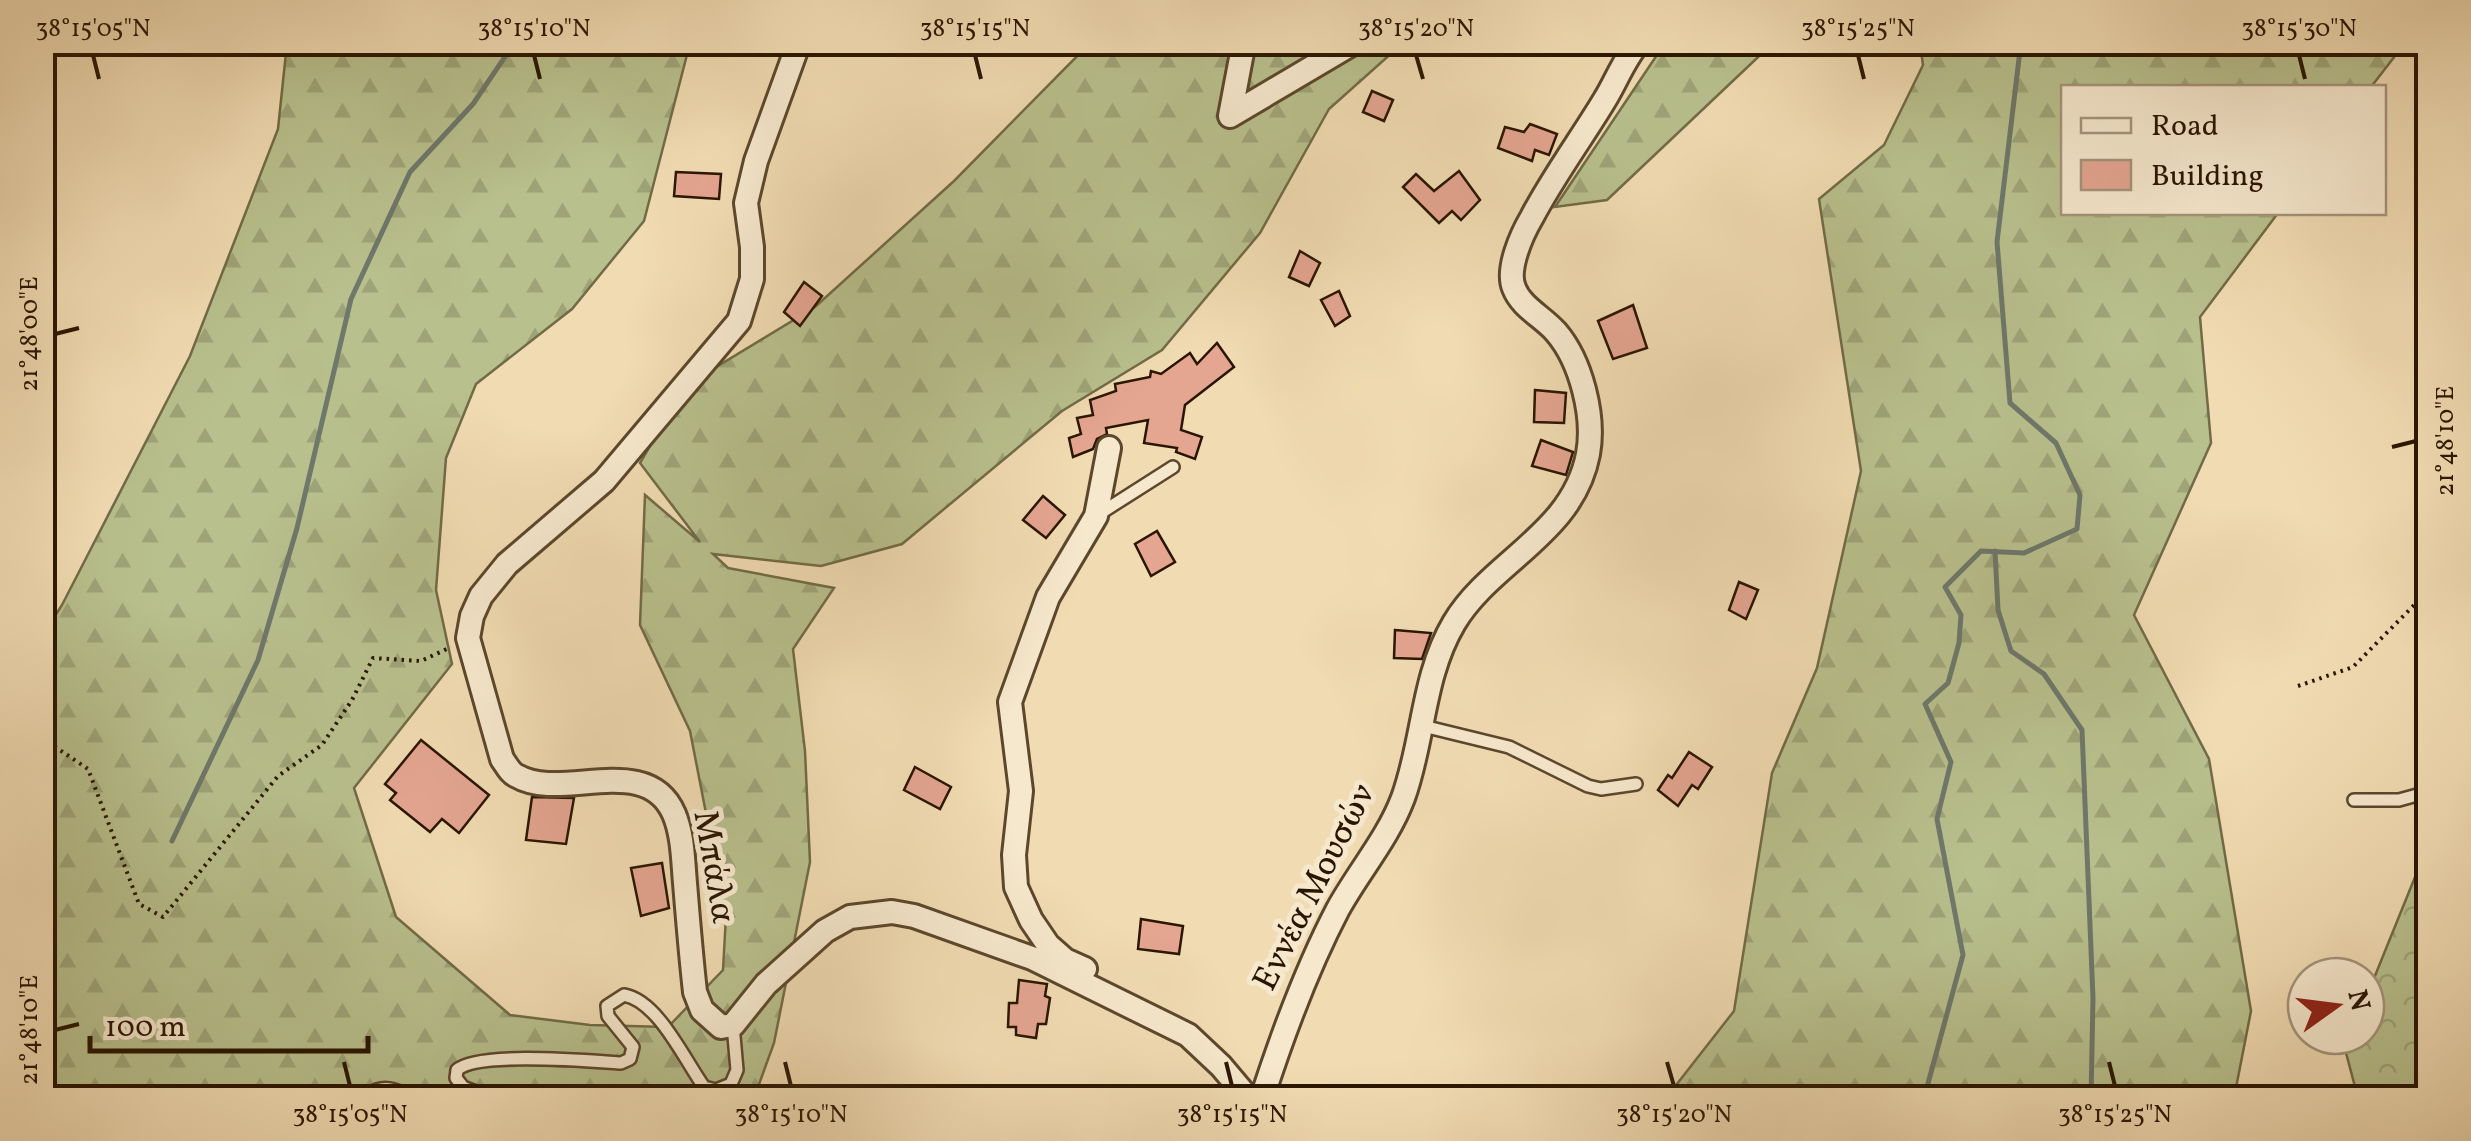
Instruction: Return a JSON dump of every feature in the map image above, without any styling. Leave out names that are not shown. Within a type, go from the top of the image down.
[{"type":"street","points":[[468,638],[481,596],[507,564],[604,481],[740,321],[752,278],[746,203],[756,161],[799,42]]},
{"type":"street","points":[[1244,42],[1230,116],[1355,42]]},
{"type":"street","name":"Εννέα Μουσών","points":[[1262,1098],[1288,1018],[1318,948],[1404,797],[1419,724],[1439,654],[1452,626],[1481,590],[1556,520],[1578,485],[1588,454],[1590,423],[1570,356],[1557,332],[1512,286],[1512,269],[1530,219],[1639,42]]},
{"type":"street","points":[[1109,448],[1096,516],[1048,597],[1010,702],[1021,791],[1014,855],[1016,887],[1048,946],[1065,960],[1157,1006],[1221,1066],[1248,1098]]},
{"type":"street","name":"Μπάλα","points":[[468,638],[502,759],[512,774],[527,781],[617,781],[645,786],[664,798],[675,816],[682,848],[695,992],[702,1010],[713,1022],[721,1028],[732,1025]]},
{"type":"street","points":[[732,1025],[778,972],[825,931],[850,916],[892,912],[914,916],[1032,958],[1188,1036]]},
{"type":"lane","points":[[1096,516],[1173,467]]},
{"type":"lane","points":[[1419,724],[1510,747],[1588,786],[1601,789],[1636,784]]},
{"type":"lane","points":[[2354,800],[2399,800],[2428,792]]},
{"type":"lane","points":[[491,1098],[463,1087],[456,1078],[456,1070],[464,1063],[486,1060],[621,1063],[630,1059],[633,1048],[608,1016],[607,1006],[624,995],[638,997],[651,1007],[704,1087],[716,1090],[731,1084],[736,1070],[732,1025]]},
{"type":"lane","points":[[368,1098],[378,1088],[392,1088],[415,1098]]},
{"type":"path","points":[[2298,686],[2353,668],[2428,591]]},
{"type":"path","points":[[42,738],[88,769],[140,904],[163,917],[278,776],[322,745],[352,700],[373,658],[421,661],[468,638]]},
{"type":"green space","points":[[287,43],[690,43],[644,221],[572,309],[476,384],[446,458],[436,590],[452,664],[354,788],[396,917],[510,1015],[590,1025],[668,1027],[723,970],[726,916],[690,731],[640,625],[645,495],[700,542],[640,463],[685,386],[815,307],[954,181],[1090,43],[1403,43],[1329,109],[1260,233],[1162,350],[1062,411],[902,544],[821,566],[713,554],[728,568],[834,588],[793,649],[805,751],[810,862],[774,1043],[754,1098],[43,1098],[43,635],[190,356],[278,129]]},
{"type":"green space","points":[[1665,43],[1773,43],[1607,200],[1555,207]]},
{"type":"green space","points":[[1920,43],[2405,43],[2373,85],[2061,85],[2061,215],[2276,215],[2200,317],[2211,443],[2134,615],[2209,759],[2251,1011],[2234,1098],[1666,1098],[1734,1011],[1772,773],[1817,668],[1861,471],[1819,199],[1884,145],[1923,65]]},
{"type":"green space","points":[[2428,845],[2428,1098],[2358,1098],[2347,1056],[2386,1056],[2383,956]]},
{"type":"building","points":[[1372,91],[1393,100],[1384,121],[1363,112]]},
{"type":"building","points":[[1530,124],[1557,134],[1549,155],[1535,150],[1532,161],[1498,148],[1505,127],[1524,132]]},
{"type":"building","points":[[1459,171],[1480,200],[1461,220],[1452,211],[1439,223],[1403,187],[1416,174],[1434,191]]},
{"type":"building","points":[[676,172],[721,174],[719,199],[674,196]]},
{"type":"building","points":[[1300,251],[1320,263],[1309,286],[1289,277]]},
{"type":"building","points":[[804,282],[822,296],[800,326],[784,312]]},
{"type":"building","points":[[1339,291],[1350,316],[1335,326],[1321,300]]},
{"type":"building","points":[[1633,305],[1647,348],[1613,359],[1598,321]]},
{"type":"building","points":[[1217,343],[1234,367],[1185,405],[1181,430],[1202,437],[1195,459],[1176,452],[1177,448],[1144,443],[1148,420],[1106,428],[1107,434],[1097,439],[1093,449],[1073,457],[1069,438],[1081,434],[1077,418],[1093,415],[1090,400],[1116,391],[1115,384],[1150,377],[1151,371],[1161,374],[1190,353],[1197,364]]},
{"type":"building","points":[[1535,390],[1566,393],[1564,423],[1534,422]]},
{"type":"building","points":[[1541,440],[1573,452],[1566,475],[1532,466]]},
{"type":"building","points":[[1043,496],[1065,515],[1046,538],[1023,520]]},
{"type":"building","points":[[1157,531],[1175,562],[1151,576],[1135,544]]},
{"type":"building","points":[[1739,582],[1758,590],[1746,619],[1729,610]]},
{"type":"building","points":[[1395,630],[1431,633],[1422,659],[1394,658]]},
{"type":"building","points":[[421,740],[489,795],[459,833],[442,819],[430,832],[390,800],[396,793],[385,784]]},
{"type":"building","points":[[1689,752],[1712,767],[1698,789],[1692,785],[1678,806],[1658,790],[1668,775],[1672,778]]},
{"type":"building","points":[[915,767],[951,787],[940,809],[904,790]]},
{"type":"building","points":[[532,797],[574,798],[566,844],[526,840]]},
{"type":"building","points":[[662,863],[669,908],[641,916],[631,868]]},
{"type":"building","points":[[1141,919],[1183,926],[1179,954],[1138,949]]},
{"type":"building","points":[[1019,980],[1047,984],[1045,996],[1050,998],[1046,1024],[1038,1024],[1036,1038],[1016,1035],[1016,1027],[1008,1027],[1009,1003],[1017,1003]]},
{"type":"waterway","points":[[172,841],[258,660],[297,528],[351,299],[410,172],[473,104],[515,42]]},
{"type":"waterway","points":[[1924,1098],[1963,955],[1937,819],[1951,762],[1925,704],[1948,683],[1959,643],[1961,615],[1945,587],[1981,551],[2024,553],[2077,529],[2080,495],[2056,443],[2010,403],[1997,242],[2021,42]]},
{"type":"waterway","points":[[1995,551],[1998,610],[2011,651],[2044,674],[2082,730],[2093,998],[2091,1098]]}]
